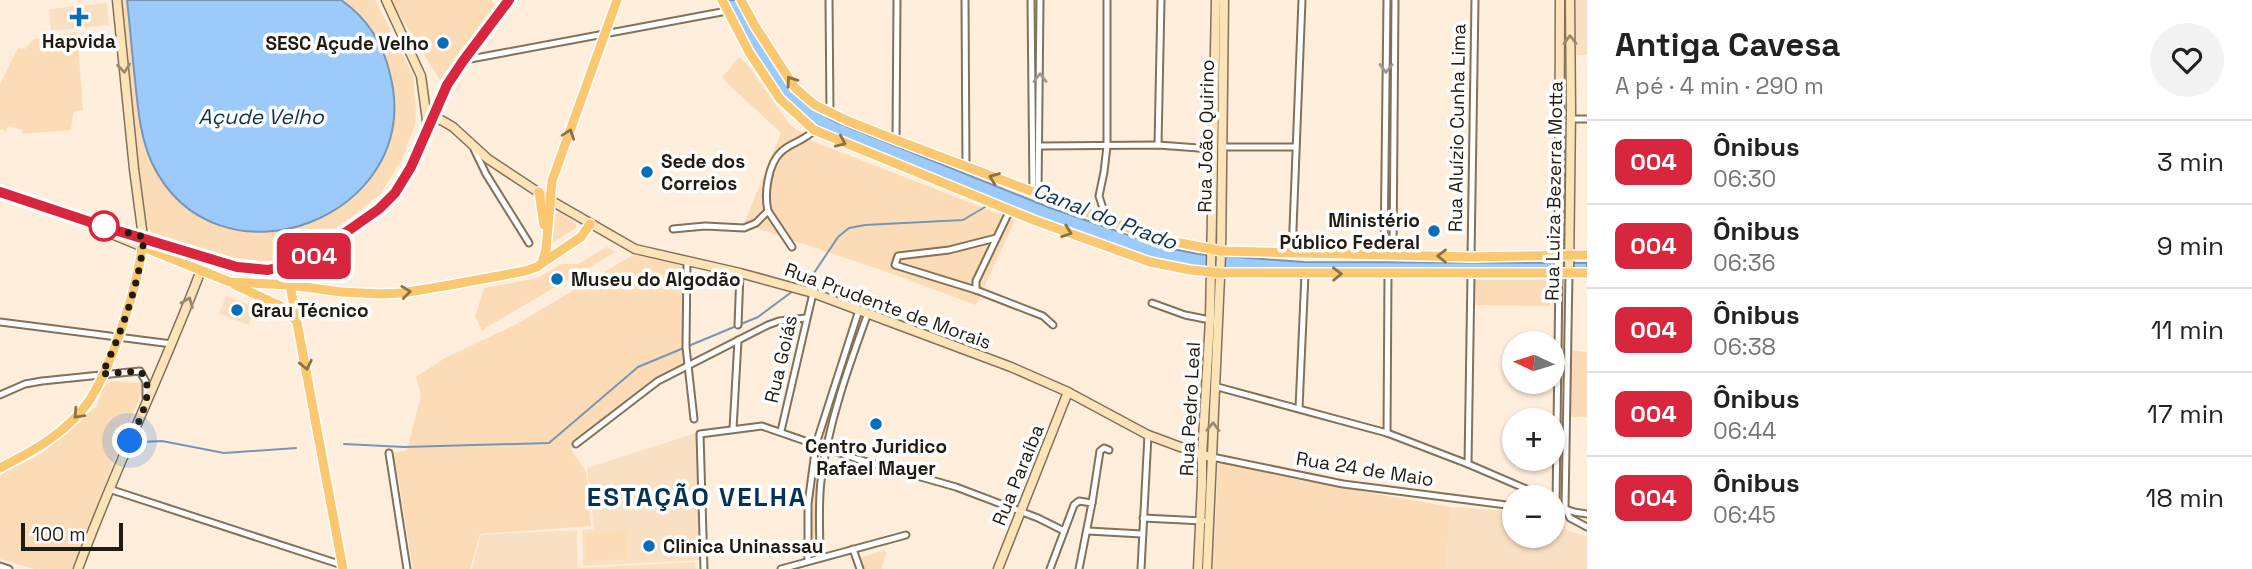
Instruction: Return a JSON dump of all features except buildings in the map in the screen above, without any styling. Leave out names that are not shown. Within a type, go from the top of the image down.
[{"type":"main road","points":[[0,468],[41,446],[83,409],[118,336],[138,271],[143,242],[117,0]]},
{"type":"main road","points":[[386,0],[421,76],[430,124]]},
{"type":"main road","points":[[342,567],[290,285],[296,270],[305,261],[379,209],[395,193],[411,167],[447,85],[509,0]]},
{"type":"main road","points":[[542,263],[552,181],[617,0]]},
{"type":"main road","points":[[722,0],[749,52],[780,99],[814,130],[1010,210],[1150,262],[1215,272],[1587,273]]},
{"type":"main road","points":[[741,0],[795,88],[815,105],[896,140],[1156,238],[1216,252],[1564,258],[1587,255]]},
{"type":"main road","name":"Rua João Quirino","points":[[1216,0],[1216,252]]},
{"type":"main road","name":"Rua João Quirino","points":[[1217,148],[1224,0]]},
{"type":"main road","name":"Rua Luiza Bezerra Motta","points":[[1559,0],[1564,272]]},
{"type":"main road","name":"Rua Luiza Bezerra Motta","points":[[1564,258],[1571,115],[1570,0]]},
{"type":"main road","points":[[1560,111],[1571,115]]},
{"type":"main road","name":"Rua Prudente de Morais","points":[[430,124],[441,120],[453,127],[488,159],[550,200],[635,250],[740,273],[813,293],[1011,367],[1068,392],[1148,435],[1212,457]]},
{"type":"main road","points":[[540,192],[547,237]]},
{"type":"main road","points":[[0,194],[143,242],[253,269],[281,268],[305,261]]},
{"type":"main road","points":[[230,282],[290,285],[341,292],[402,293],[525,271],[581,237],[590,224]]},
{"type":"main road","points":[[143,242],[283,307],[296,322]]},
{"type":"main road","name":"Rua Pedro Leal","points":[[1198,569],[1212,457],[1216,252]]},
{"type":"main road","points":[[78,569],[201,270]]},
{"type":"main road","name":"Rua Pedro Leal","points":[[1207,569],[1202,455],[1215,272]]},
{"type":"main road","name":"Rua Paraíba","points":[[998,569],[1068,392]]},
{"type":"street","points":[[829,0],[830,113]]},
{"type":"street","points":[[896,140],[897,0]]},
{"type":"street","points":[[965,0],[966,167]]},
{"type":"street","points":[[1031,0],[1035,194]]},
{"type":"street","points":[[1035,194],[1040,146],[1041,0]]},
{"type":"street","points":[[1107,0],[1107,146],[1099,196],[1107,221]]},
{"type":"street","points":[[1158,145],[1161,0]]},
{"type":"street","points":[[1292,254],[1301,0]]},
{"type":"street","points":[[1387,0],[1385,174],[1388,255]]},
{"type":"street","points":[[1388,255],[1393,174],[1395,0]]},
{"type":"street","name":"Rua Aluízio Cunha Lima","points":[[1471,257],[1475,0]]},
{"type":"street","points":[[463,61],[727,11]]},
{"type":"street","points":[[1386,93],[1394,93]]},
{"type":"street","points":[[1571,115],[1587,119]]},
{"type":"street","points":[[792,247],[768,211],[767,192],[774,162],[779,153],[808,137],[814,130]]},
{"type":"street","points":[[1040,146],[1295,148]]},
{"type":"street","points":[[473,147],[486,174],[529,243]]},
{"type":"street","points":[[1385,174],[1393,174]]},
{"type":"street","points":[[976,290],[976,281],[1010,210]]},
{"type":"street","points":[[673,229],[716,226],[744,229],[756,223],[768,211]]},
{"type":"street","points":[[996,238],[949,250],[898,256],[895,265],[976,290],[1043,316],[1054,325]]},
{"type":"street","points":[[687,261],[686,347],[694,419]]},
{"type":"street","name":"Rua Luiza Bezerra Motta","points":[[1564,272],[1565,408]]},
{"type":"street","name":"Rua Luiza Bezerra Motta","points":[[1558,408],[1564,272]]},
{"type":"street","points":[[738,325],[740,273]]},
{"type":"street","points":[[1387,433],[1388,273]]},
{"type":"street","points":[[1299,408],[1305,274]]},
{"type":"street","points":[[1468,464],[1471,274]]},
{"type":"street","name":"Rua Goiás","points":[[781,431],[813,293]]},
{"type":"street","points":[[1152,303],[1185,315],[1210,320]]},
{"type":"street","points":[[808,561],[808,504],[816,444],[863,312]]},
{"type":"street","points":[[820,557],[820,484],[826,448],[863,312]]},
{"type":"street","points":[[576,444],[658,381],[688,364],[779,321],[806,318]]},
{"type":"street","points":[[0,321],[172,344]]},
{"type":"street","points":[[733,429],[738,340]]},
{"type":"street","points":[[0,395],[32,382],[142,372],[147,388],[144,408]]},
{"type":"street","points":[[1214,386],[1387,433],[1517,485]]},
{"type":"street","points":[[704,569],[700,434],[733,429],[762,426],[781,431],[872,464],[956,487],[1064,531]]},
{"type":"street","points":[[1141,569],[1148,435]]},
{"type":"street","points":[[1079,569],[1088,531],[1100,451],[1104,448],[1109,450]]},
{"type":"street","points":[[389,453],[407,569]]},
{"type":"street","name":"Rua 24 de Maio","points":[[1212,457],[1343,484],[1502,504]]},
{"type":"street","points":[[109,489],[342,567]]},
{"type":"street","points":[[1051,569],[1073,508],[1078,501],[1092,503]]},
{"type":"street","points":[[1565,509],[1587,514]]},
{"type":"street","points":[[1565,509],[1570,518],[1587,527]]},
{"type":"street","points":[[1143,517],[1205,521]]},
{"type":"street","points":[[1088,531],[1142,534]]},
{"type":"street","points":[[781,569],[906,535]]},
{"type":"street","points":[[853,549],[860,569]]},
{"type":"street","points":[[0,566],[9,569]]},
{"type":"shaded area","points":[[120,0],[127,0],[138,113],[153,165],[168,188],[186,205],[227,227],[251,231],[300,225],[325,216],[348,202],[367,183],[388,65],[370,29],[341,0],[375,0],[413,75],[416,110],[415,125],[400,163],[380,194],[292,258],[271,262],[230,257],[152,233],[145,225],[143,213]]},
{"type":"shaded area","name":"SESC Açude Velho","points":[[390,0],[491,0],[497,6],[440,80]]},
{"type":"shaded area","points":[[1561,0],[1568,0],[1568,254],[1561,253]]},
{"type":"shaded area","points":[[1575,0],[1587,0],[1587,55],[1574,55]]},
{"type":"shaded area","name":"Hapvida","points":[[107,3],[109,25],[51,31],[49,9]]},
{"type":"shaded area","points":[[77,32],[83,110],[73,112],[71,130],[22,134],[23,130],[8,126],[6,131],[0,129],[0,84],[18,48],[25,49],[34,39]]},
{"type":"shaded area","points":[[739,57],[747,64],[790,125],[817,143],[1015,220],[976,305],[744,224],[781,133],[722,78]]},
{"type":"shaded area","points":[[558,212],[576,224],[576,228],[550,244],[551,218]]},
{"type":"shaded area","name":"Museu do Algodão","points":[[607,247],[615,252],[482,330],[475,317],[484,288],[538,278],[561,264],[578,264]]},
{"type":"shaded area","points":[[633,255],[682,265],[683,363],[571,449],[586,472],[591,526],[480,534],[470,569],[413,569],[392,453],[407,450],[421,395],[416,377],[445,358],[515,325]]},
{"type":"shaded area","points":[[1560,278],[1567,278],[1565,368],[1565,331],[1559,331]]},
{"type":"shaded area","points":[[1475,280],[1550,280],[1550,306],[1475,305]]},
{"type":"shaded area","name":"Grau Técnico","points":[[226,296],[255,307],[249,325],[219,314]]},
{"type":"shaded area","points":[[860,313],[865,315],[825,446],[820,443]]},
{"type":"shaded area","points":[[1571,350],[1587,352],[1587,417],[1571,417]]},
{"type":"shaded area","points":[[113,381],[141,383],[141,393],[72,569],[34,569],[0,559],[0,475],[41,454],[97,406],[104,385]]},
{"type":"shaded area","points":[[1558,394],[1564,394],[1564,408],[1558,408]]},
{"type":"shaded area","points":[[699,432],[704,560],[583,566],[582,530],[594,529],[587,468]]},
{"type":"shaded area","points":[[818,446],[824,449],[818,555],[810,558],[810,499]]},
{"type":"shaded area","points":[[1218,461],[1353,490],[1451,507],[1445,569],[1213,569]]},
{"type":"shaded area","points":[[1557,471],[1563,471],[1562,485],[1557,485]]},
{"type":"shaded area","points":[[1451,507],[1502,510],[1502,548],[1565,548],[1565,529],[1587,537],[1587,569],[1445,569]]},
{"type":"shaded area","points":[[577,530],[578,568],[695,562],[696,569],[472,569],[481,535]]},
{"type":"shaded area","points":[[626,531],[627,559],[586,561],[585,533]]},
{"type":"shaded area","points":[[884,550],[886,554],[881,569],[861,569],[858,559]]},
{"type":"water","name":"Açude Velho","points":[[127,0],[341,0],[359,15],[373,32],[390,74],[393,125],[377,168],[348,201],[309,223],[265,232],[221,226],[182,204],[152,163],[145,143]]},
{"type":"water","points":[[726,0],[739,0],[798,94],[815,110],[836,122],[1048,207],[1163,247],[1198,254],[1303,262],[1587,263],[1587,271],[1193,268],[1162,262],[1022,212],[812,126],[788,104],[762,68]]},
{"type":"waterway","points":[[814,273],[838,237],[849,228],[963,220],[985,207]]},
{"type":"waterway","points":[[344,444],[404,447],[549,443],[638,367],[758,317],[793,291]]},
{"type":"waterway","points":[[143,442],[162,441],[224,453],[296,448]]},
{"type":"bus line","name":"004","points":[[0,192],[237,267],[268,270],[305,261],[379,209],[395,193],[411,167],[447,85],[509,0]]},
{"type":"place","name":"Hapvida","points":[[79,17]]},
{"type":"place","name":"SESC Açude Velho","points":[[443,43]]},
{"type":"place","name":"Sede dos Correios","points":[[647,172]]},
{"type":"place","name":"Ministério Público Federal","points":[[1434,231]]},
{"type":"place","name":"Museu do Algodão","points":[[557,279]]},
{"type":"place","name":"Grau Técnico","points":[[237,310]]},
{"type":"place","name":"Centro Juridico Rafael Mayer","points":[[876,424]]},
{"type":"place","name":"Clinica Uninassau","points":[[649,546]]},
{"type":"district","name":"ESTAÇÃO VELHA","points":[[697,497]]},
{"type":"route","points":[[104,226],[144,237],[134,286],[102,374],[140,371],[145,377],[147,393],[144,408],[130,441]]},
{"type":"water label","name":"Canal do Prado","points":[[1105,216]]}]
